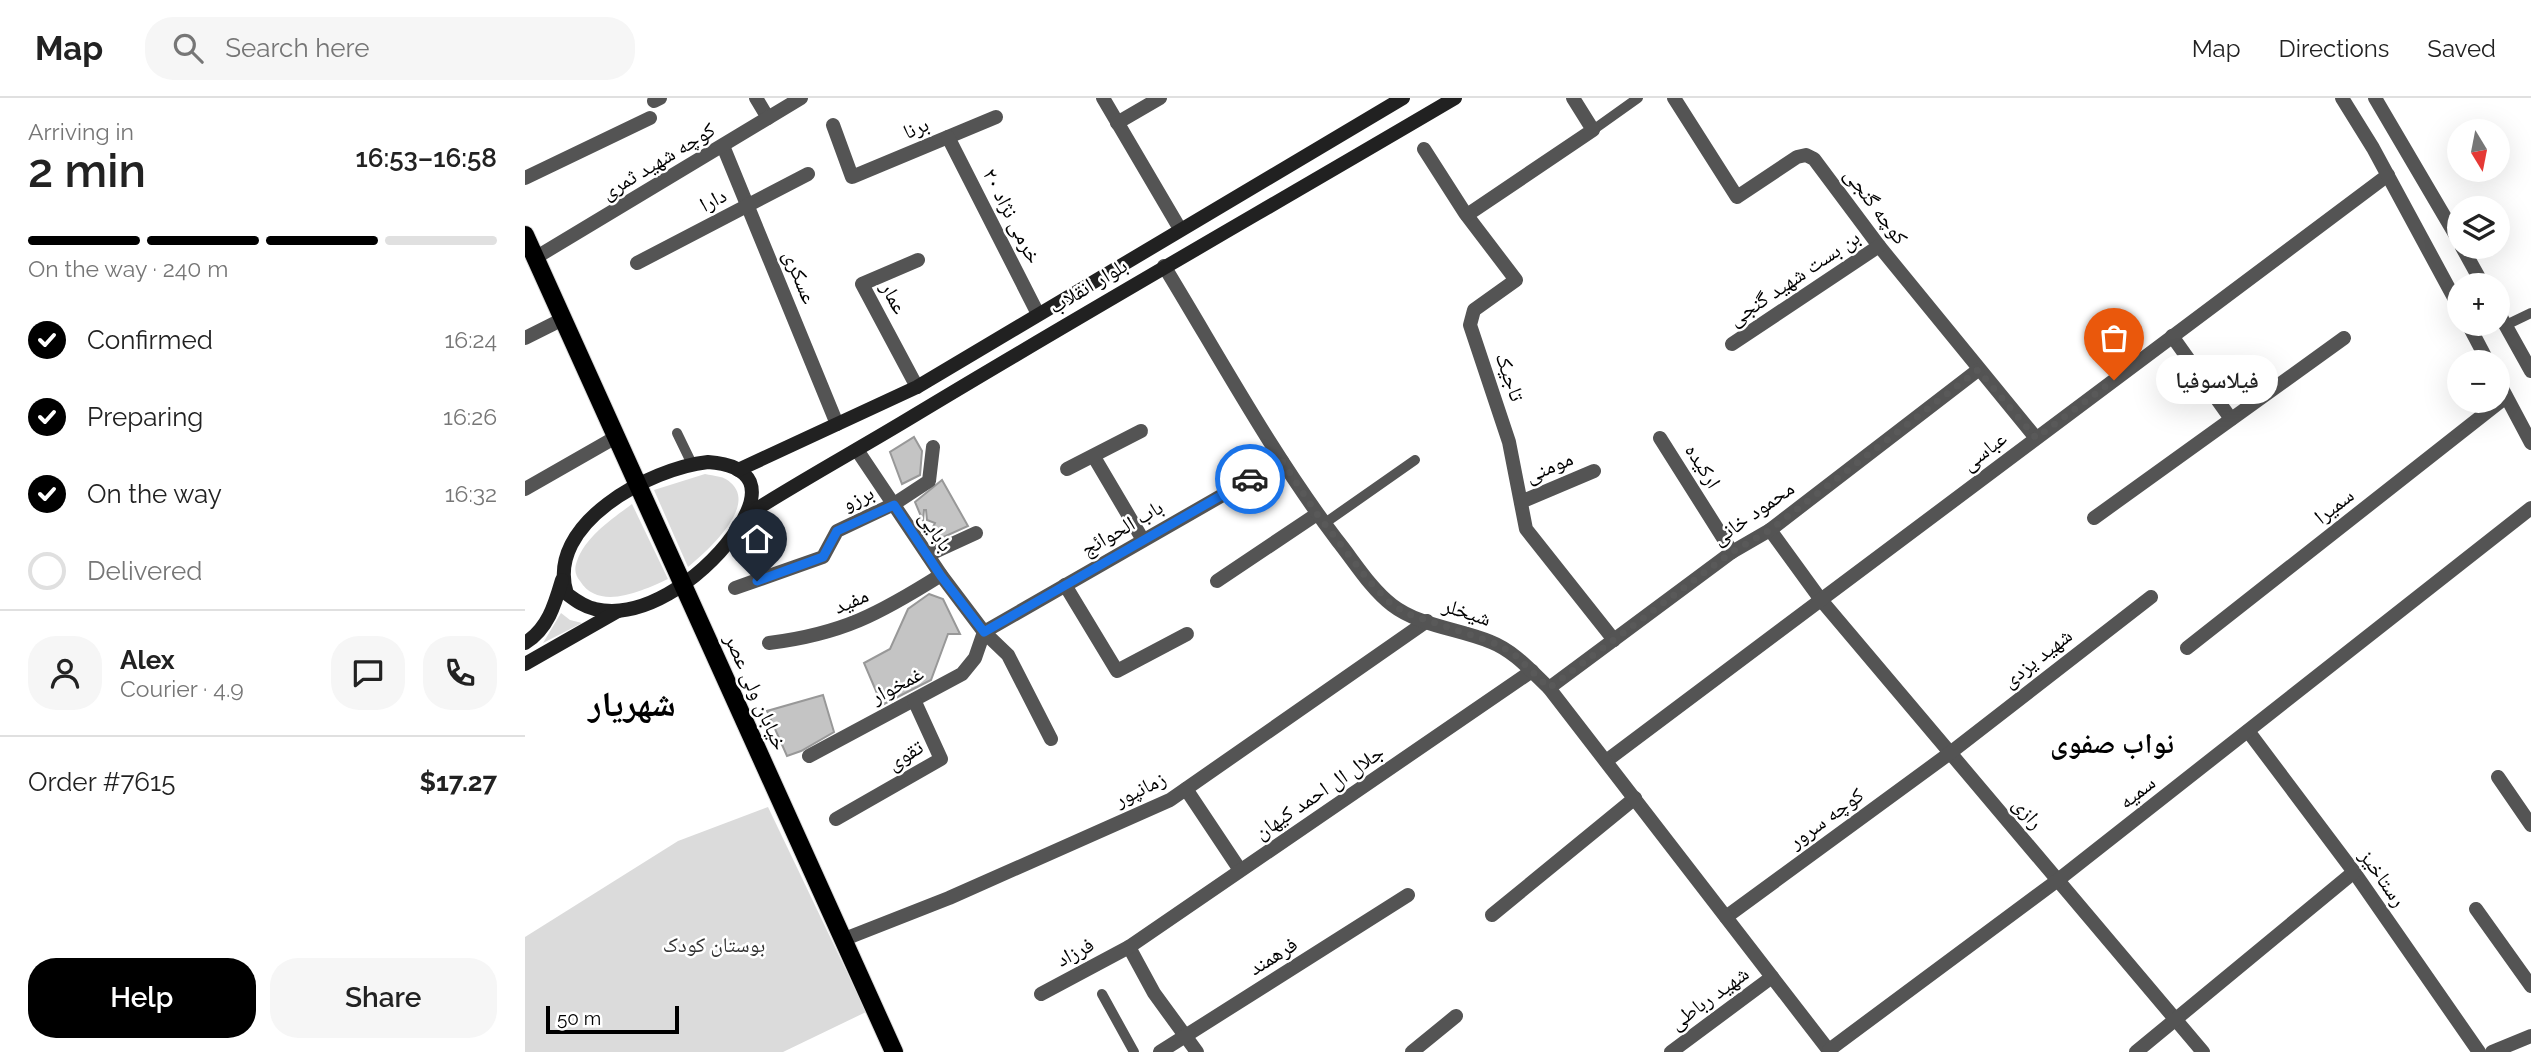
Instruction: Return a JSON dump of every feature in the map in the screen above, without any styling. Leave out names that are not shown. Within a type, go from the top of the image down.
[{"type":"main road","name":"بلوار انقلاب","points":[[738,470],[917,387],[1403,98]]},
{"type":"main road","name":"بلوار انقلاب","points":[[747,515],[806,477],[857,450],[1164,266],[1455,98]]},
{"type":"main road","points":[[1349,129],[1363,151]]},
{"type":"main road","name":"خیابان ولی عصر","points":[[525,234],[894,1052]]},
{"type":"main road","points":[[525,643],[533,638],[553,612],[566,554],[576,535],[618,496],[637,484],[692,464],[725,464],[738,470],[750,482],[752,491],[747,515],[718,556],[683,585],[650,601],[620,610],[525,664]]},
{"type":"main road","points":[[562,579],[567,594],[577,602],[594,609],[620,610]]},
{"type":"street","points":[[756,98],[768,118]]},
{"type":"street","name":"کوچه شهید ثمری","points":[[535,258],[800,98]]},
{"type":"street","points":[[1103,98],[1180,229]]},
{"type":"street","points":[[1117,123],[1160,98]]},
{"type":"street","points":[[1467,215],[1593,130],[1573,98]]},
{"type":"street","name":"کوچه گنجی","points":[[1674,98],[1737,197],[1797,157],[1806,155],[1814,159],[1879,246],[2036,438]]},
{"type":"street","points":[[2342,98],[2388,175],[2447,285]]},
{"type":"street","points":[[2375,98],[2447,221]]},
{"type":"street","name":"برنا","points":[[833,125],[852,177],[996,117]]},
{"type":"street","points":[[525,178],[650,118]]},
{"type":"street","name":"خرمی نژاد ۲۰","points":[[948,137],[1038,314]]},
{"type":"street","name":"عسکری","points":[[723,146],[838,424]]},
{"type":"street","name":"تاجیک","points":[[1424,149],[1467,215],[1515,280],[1474,310],[1470,325],[1509,442],[1526,529],[1614,640]]},
{"type":"street","name":"دارا","points":[[637,263],[808,174]]},
{"type":"street","name":"عباسی","points":[[1606,761],[2388,175]]},
{"type":"street","name":"بن بست شهید گنجی","points":[[1732,344],[1879,246]]},
{"type":"street","name":"عمار","points":[[917,387],[862,284],[918,260]]},
{"type":"street","name":"شیخلر","points":[[1164,266],[1282,461],[1369,581],[1392,605],[1427,621],[1492,642],[1513,653],[1549,688],[1829,1051]]},
{"type":"street","points":[[525,338],[563,318]]},
{"type":"street","points":[[2510,334],[2531,370]]},
{"type":"street","points":[[2172,336],[2231,419]]},
{"type":"street","points":[[2094,518],[2344,338]]},
{"type":"street","name":"محمود خانی","points":[[1549,688],[1732,552],[1770,530],[1978,370]]},
{"type":"street","points":[[2510,403],[2531,443]]},
{"type":"street","name":"سمیرا","points":[[2187,648],[2487,413]]},
{"type":"street","points":[[1067,469],[1141,431]]},
{"type":"street","points":[[525,489],[615,437]]},
{"type":"street","name":"ارکیده","points":[[1660,438],[1732,552]]},
{"type":"street","name":"برزو","points":[[735,588],[823,557],[837,531],[894,505],[929,481],[933,447]]},
{"type":"street","name":"بابایی","points":[[857,450],[941,576],[984,632],[1008,655],[1051,739]]},
{"type":"street","points":[[1094,457],[1143,540]]},
{"type":"street","name":"باب الحوائج","points":[[984,632],[1282,461]]},
{"type":"street","name":"مومنی","points":[[1521,502],[1594,471]]},
{"type":"street","name":"سمیه","points":[[1829,1051],[2058,880],[2531,508]]},
{"type":"street","points":[[1217,581],[1321,518]]},
{"type":"street","name":"رازی","points":[[1770,530],[1821,600],[2203,1052]]},
{"type":"street","points":[[927,555],[976,533]]},
{"type":"street","name":"مفید","points":[[769,643],[814,638],[856,623],[892,606],[941,576]]},
{"type":"street","points":[[1065,585],[1117,671],[1187,634]]},
{"type":"street","name":"شهید یزدی","points":[[1950,753],[2151,597]]},
{"type":"street","name":"زمانپور","points":[[842,940],[949,898],[1170,800],[1427,621]]},
{"type":"street","name":"غمخوار","points":[[809,756],[962,674],[975,658],[984,632]]},
{"type":"street","name":"جلال ال احمد کیهان","points":[[1129,947],[1532,671]]},
{"type":"street","name":"تقوی","points":[[836,819],[940,759],[914,700]]},
{"type":"street","name":"رستاخیز","points":[[2248,731],[2354,872],[2479,1052]]},
{"type":"street","name":"کوچه سرور","points":[[1726,917],[1950,753]]},
{"type":"street","points":[[2498,777],[2531,825]]},
{"type":"street","points":[[1187,789],[1240,870]]},
{"type":"street","points":[[1492,915],[1635,798]]},
{"type":"street","points":[[2136,1052],[2354,872]]},
{"type":"street","name":"فرهمند","points":[[1160,1052],[1408,895]]},
{"type":"street","points":[[2476,909],[2531,986]]},
{"type":"street","points":[[1129,947],[1154,992],[1197,1052]]},
{"type":"street","name":"فرزاد","points":[[1041,994],[1129,947]]},
{"type":"street","name":"شهید رباطی","points":[[1671,1052],[1772,977]]},
{"type":"street","points":[[1412,1052],[1456,1016]]},
{"type":"street","points":[[2499,1051],[2531,1036]]},
{"type":"lane","points":[[1593,130],[1638,98]]},
{"type":"lane","points":[[2510,323],[2531,313]]},
{"type":"lane","points":[[677,433],[692,464]]},
{"type":"lane","points":[[1321,518],[1415,460]]},
{"type":"lane","points":[[1102,995],[1134,1052]]},
{"type":"green space","points":[[705,474],[729,481],[738,493],[738,504],[726,529],[688,567],[654,490]]},
{"type":"green space","points":[[632,504],[668,579],[622,596],[598,595],[588,590],[578,579],[575,569],[577,561],[593,536]]},
{"type":"green space","points":[[561,613],[570,620],[582,623],[543,643]]},
{"type":"green space","name":"بوستان کودک","points":[[768,807],[866,1012],[783,1052],[525,1052],[525,937],[678,841]]},
{"type":"building","points":[[914,437],[922,451],[920,475],[902,484],[890,452]]},
{"type":"building","points":[[942,480],[968,526],[937,540],[931,531],[935,523],[927,520],[926,510],[923,521],[915,502]]},
{"type":"building","points":[[929,594],[943,599],[960,634],[948,634],[931,680],[882,705],[864,663],[890,649],[908,609]]},
{"type":"building","points":[[823,695],[834,732],[787,756],[767,711]]},
{"type":"way so far","points":[[1250,479],[1282,461],[1317,514],[1369,581],[1392,605],[1411,615],[1492,642],[1513,653],[1549,688],[1732,552],[1770,530],[1978,370],[2036,438],[2114,380]]},
{"type":"place","name":"فیلاسوفیا","points":[[2114,380]]},
{"type":"district","name":"شهریار","points":[[632,704]]},
{"type":"district","name":"نواب صفوی","points":[[2112,743]]},
{"type":"route","points":[[757,581],[823,557],[837,531],[894,505],[941,576],[984,632],[1250,479]]}]
